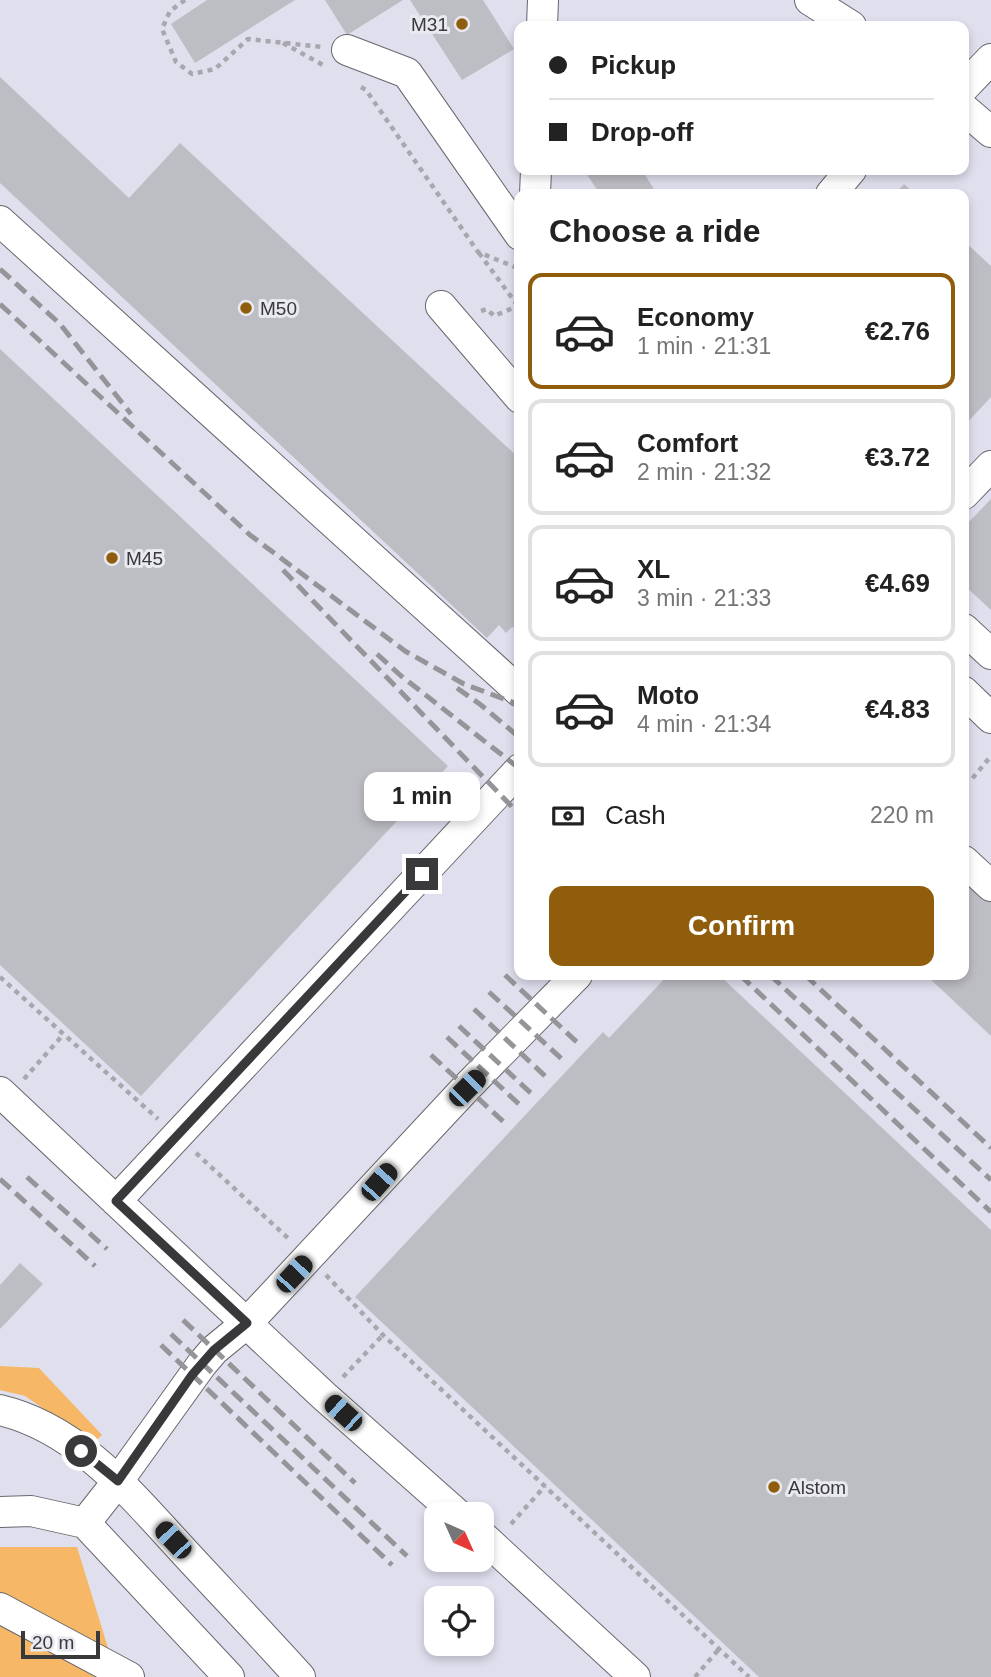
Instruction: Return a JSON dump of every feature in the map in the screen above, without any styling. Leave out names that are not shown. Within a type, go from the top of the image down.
[{"type":"lane","points":[[542,21],[543,0]]},
{"type":"lane","points":[[810,0],[843,21]]},
{"type":"lane","points":[[969,82],[991,59]]},
{"type":"lane","points":[[339,60],[407,73],[514,226]]},
{"type":"lane","points":[[835,189],[847,175]]},
{"type":"lane","points":[[0,221],[514,687]]},
{"type":"lane","points":[[441,306],[514,391]]},
{"type":"lane","points":[[969,489],[991,466]]},
{"type":"lane","points":[[969,634],[991,654]]},
{"type":"lane","points":[[969,697],[991,718]]},
{"type":"lane","points":[[116,1201],[514,775]]},
{"type":"lane","points":[[969,866],[991,886]]},
{"type":"lane","points":[[85,1523],[118,1481],[192,1375],[214,1350],[247,1323],[572,980]]},
{"type":"lane","points":[[3,1095],[324,1396],[443,1502]]},
{"type":"lane","points":[[0,1410],[16,1414],[63,1435],[118,1481],[300,1677]]},
{"type":"lane","points":[[0,1513],[31,1511],[85,1523],[229,1677]]},
{"type":"lane","points":[[494,1546],[635,1677]]},
{"type":"lane","points":[[0,1608],[129,1677]]},
{"type":"path","points":[[185,0],[170,11],[162,29],[176,62],[192,74],[215,69],[248,39],[283,43],[339,60]]},
{"type":"path","points":[[283,43],[339,60]]},
{"type":"path","points":[[354,84],[366,90],[514,298]]},
{"type":"path","points":[[478,251],[514,266]]},
{"type":"path","points":[[462,330],[479,311],[487,309],[494,316],[514,307]]},
{"type":"path","points":[[969,779],[991,756]]},
{"type":"path","points":[[0,977],[178,1136],[309,1258],[383,1335],[749,1677]]},
{"type":"path","points":[[3,1095],[63,1035]]},
{"type":"path","points":[[324,1396],[383,1335]]},
{"type":"path","points":[[494,1533],[545,1486]]},
{"type":"path","points":[[695,1677],[719,1649]]},
{"type":"shaded area","points":[[0,0],[991,0],[991,1677],[0,1677]]},
{"type":"shaded area","points":[[0,1366],[39,1368],[102,1435],[93,1443],[25,1396],[0,1390]]},
{"type":"shaded area","points":[[0,1547],[77,1547],[117,1677],[0,1677]]},
{"type":"building","points":[[207,0],[295,0],[195,63],[171,24]]},
{"type":"building","name":"M31","points":[[325,0],[403,0],[347,35]]},
{"type":"building","name":"M31","points":[[410,0],[483,0],[514,49],[462,80]]},
{"type":"building","name":"M50","points":[[0,77],[129,198],[180,143],[514,453],[514,628],[506,633],[499,625],[487,638],[0,183]]},
{"type":"building","points":[[587,175],[645,175],[654,189],[597,189]]},
{"type":"building","points":[[969,246],[991,266],[991,397],[969,421]]},
{"type":"building","name":"M45","points":[[0,349],[448,766],[141,1096],[0,965]]},
{"type":"building","points":[[991,499],[991,610],[969,590],[969,522]]},
{"type":"building","points":[[969,880],[991,902],[991,1036],[931,980],[969,980]]},
{"type":"building","name":"Alstom","points":[[663,980],[724,980],[991,1230],[991,1677],[759,1677],[355,1297],[603,1032],[609,1038]]},
{"type":"building","points":[[20,1263],[43,1284],[0,1329],[0,1285]]},
{"type":"railway","points":[[0,269],[60,324],[131,414]]},
{"type":"railway","points":[[0,304],[250,535],[405,651],[464,684],[514,703]]},
{"type":"railway","points":[[283,570],[514,809]]},
{"type":"railway","points":[[377,654],[514,764]]},
{"type":"railway","points":[[457,688],[514,733]]},
{"type":"railway","points":[[505,975],[580,1045]]},
{"type":"railway","points":[[745,980],[991,1212]]},
{"type":"railway","points":[[775,980],[991,1180]]},
{"type":"railway","points":[[810,980],[991,1148]]},
{"type":"railway","points":[[489,992],[563,1060]]},
{"type":"railway","points":[[474,1009],[545,1076]]},
{"type":"railway","points":[[459,1026],[534,1096]]},
{"type":"railway","points":[[447,1037],[521,1106]]},
{"type":"railway","points":[[431,1055],[507,1125]]},
{"type":"railway","points":[[27,1177],[107,1249]]},
{"type":"railway","points":[[0,1179],[95,1266]]},
{"type":"railway","points":[[183,1320],[355,1483]]},
{"type":"railway","points":[[171,1334],[407,1556]]},
{"type":"railway","points":[[161,1345],[392,1565]]},
{"type":"place","name":"M31","points":[[462,24]]},
{"type":"place","name":"M50","points":[[246,308]]},
{"type":"place","name":"M45","points":[[112,558]]},
{"type":"place","name":"Alstom","points":[[774,1487]]},
{"type":"route","points":[[81,1451],[118,1481],[192,1375],[214,1350],[247,1323],[116,1201],[422,874]]}]
